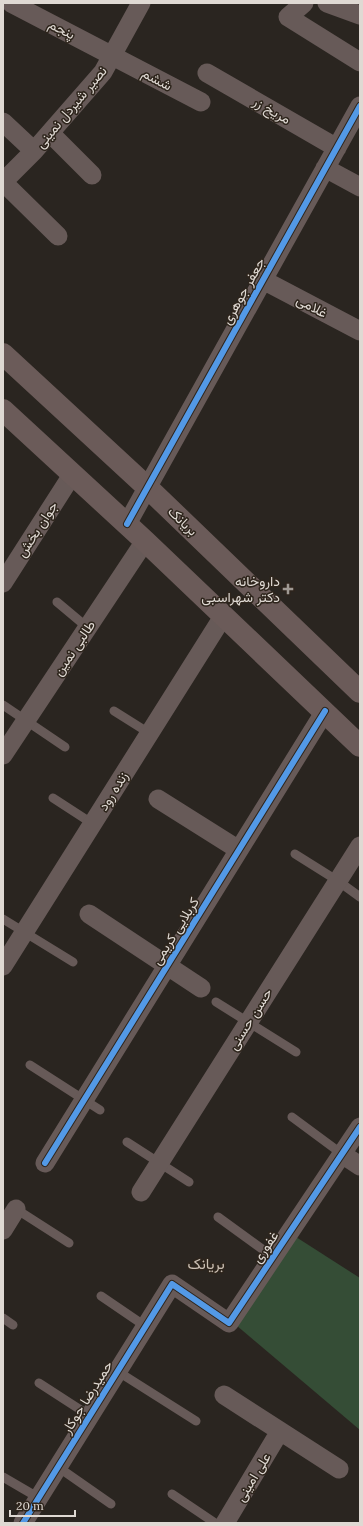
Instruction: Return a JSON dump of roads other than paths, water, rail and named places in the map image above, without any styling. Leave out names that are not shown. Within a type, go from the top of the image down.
[{"type":"main road","name":"بریانک","points":[[3,354],[148,488],[360,692]]},
{"type":"main road","points":[[3,410],[224,615],[360,746]]},
{"type":"street","name":"پنجم","points":[[11,3],[113,56]]},
{"type":"street","name":"نصیر شیردل نمینی","points":[[3,182],[34,151],[102,72],[113,56],[141,3]]},
{"type":"street","points":[[304,3],[288,17],[360,62]]},
{"type":"street","points":[[327,3],[360,15]]},
{"type":"street","name":"ششم","points":[[113,56],[201,102]]},
{"type":"street","name":"مریخ زر","points":[[207,73],[337,148]]},
{"type":"street","name":"جعفر جوهری","points":[[126,524],[148,488],[360,106]]},
{"type":"street","points":[[3,122],[34,151]]},
{"type":"street","points":[[50,133],[92,175]]},
{"type":"street","points":[[325,168],[360,187]]},
{"type":"street","points":[[3,182],[58,236]]},
{"type":"street","name":"غلامی","points":[[263,280],[360,331]]},
{"type":"street","name":"جوان بخش","points":[[3,583],[72,475]]},
{"type":"street","name":"طالبی نمین","points":[[3,755],[145,541]]},
{"type":"street","name":"زنده رود","points":[[3,966],[224,615]]},
{"type":"street","name":"کربلایی کریمی","points":[[45,1162],[325,711]]},
{"type":"street","points":[[158,799],[239,850]]},
{"type":"street","name":"حسن حسنی","points":[[141,1192],[360,846]]},
{"type":"street","points":[[89,914],[200,988]]},
{"type":"street","name":"غفوری","points":[[172,1284],[229,1323],[360,1127]]},
{"type":"street","points":[[342,1154],[360,1166]]},
{"type":"street","points":[[3,1230],[16,1209]]},
{"type":"street","name":"حمیدرضا جوکار","points":[[23,1523],[172,1284]]},
{"type":"street","points":[[224,1395],[339,1469]]},
{"type":"street","name":"علی امینی","points":[[227,1522],[280,1432]]},
{"type":"lane","points":[[57,602],[88,628]]},
{"type":"lane","points":[[3,705],[65,747]]},
{"type":"lane","points":[[114,711],[149,733]]},
{"type":"lane","points":[[53,798],[93,824]]},
{"type":"lane","points":[[295,854],[338,881],[360,897]]},
{"type":"lane","points":[[3,919],[73,962]]},
{"type":"lane","points":[[216,1002],[296,1052]]},
{"type":"lane","points":[[30,1065],[100,1110]]},
{"type":"lane","points":[[292,1117],[342,1154]]},
{"type":"lane","points":[[127,1142],[189,1182]]},
{"type":"lane","points":[[16,1209],[69,1244]]},
{"type":"lane","points":[[218,1217],[273,1257]]},
{"type":"lane","points":[[101,1296],[146,1326]]},
{"type":"lane","points":[[3,1318],[13,1324]]},
{"type":"lane","points":[[117,1371],[196,1421]]},
{"type":"lane","points":[[39,1383],[90,1416]]},
{"type":"lane","points":[[58,1467],[112,1504]]},
{"type":"lane","points":[[3,1477],[38,1498]]},
{"type":"lane","points":[[172,1494],[227,1522]]},
{"type":"place","name":"داروخانه دکتر شهراسبی","points":[[288,589]]},
{"type":"district","name":"بریانک","points":[[206,1264]]}]
